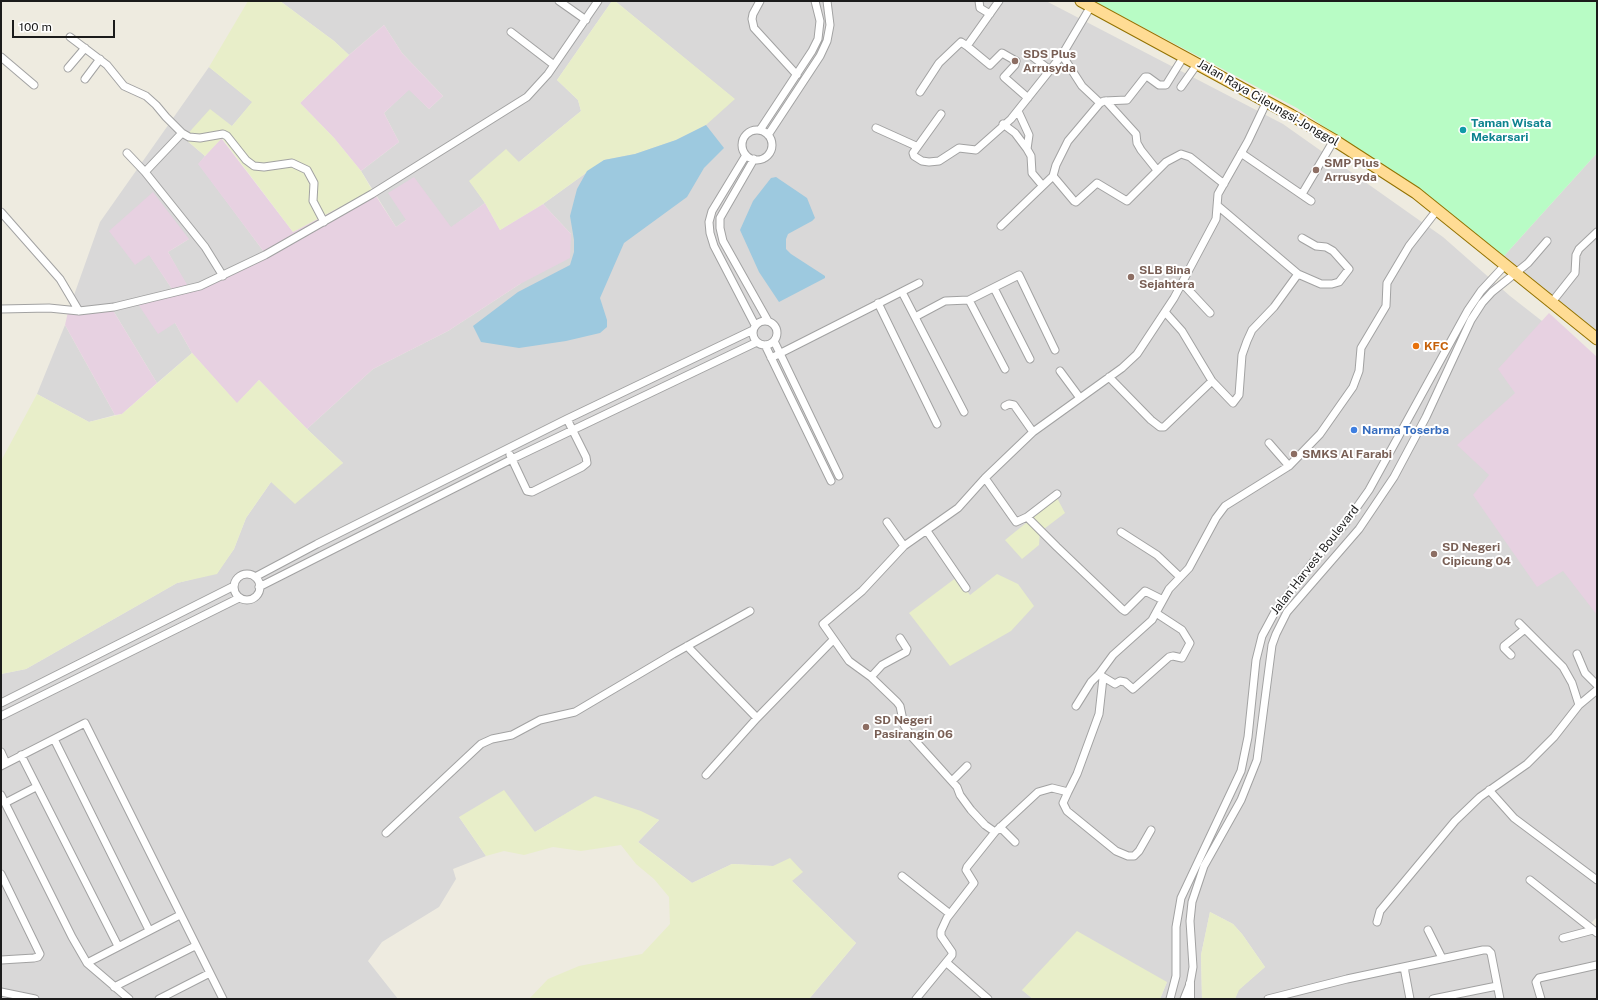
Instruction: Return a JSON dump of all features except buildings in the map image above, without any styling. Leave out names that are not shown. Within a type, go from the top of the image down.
[{"type":"main road","name":"Jalan Raya Cileungsi-Jonggol","points":[[1081,1],[1198,63],[1334,140],[1416,194],[1506,264],[1597,339]]},
{"type":"street","points":[[560,1],[586,20]]},
{"type":"street","points":[[1,309],[48,308],[79,311],[114,307],[200,286],[298,238],[527,97],[554,65],[598,1]]},
{"type":"street","points":[[760,1],[752,19],[754,28],[797,75]]},
{"type":"street","points":[[760,130],[797,75],[818,39],[820,21],[815,1]]},
{"type":"street","points":[[768,135],[817,62],[827,42],[830,26],[827,1]]},
{"type":"street","points":[[979,1],[980,8],[990,14]]},
{"type":"street","points":[[967,46],[999,1]]},
{"type":"street","points":[[940,114],[916,146],[913,155],[922,161],[933,162],[946,157],[959,148],[976,150],[1018,111],[1062,55],[1091,6]]},
{"type":"street","points":[[511,32],[554,65]]},
{"type":"street","points":[[70,37],[100,59],[114,72],[118,80],[124,86],[146,96],[182,133],[189,137],[200,138],[225,134],[246,160],[259,167],[292,163],[307,170],[314,183],[312,201],[324,222]]},
{"type":"street","points":[[920,92],[939,63],[961,42],[990,65],[1002,53],[1016,61],[1015,65],[1004,77],[1028,98]]},
{"type":"street","points":[[68,68],[85,48]]},
{"type":"street","points":[[1029,54],[1050,70]]},
{"type":"street","points":[[1062,55],[1082,86],[1103,102],[1136,134],[1137,143],[1141,150],[1157,170]]},
{"type":"street","points":[[1001,226],[1053,176],[1056,165],[1068,141],[1103,102],[1127,100],[1145,77],[1148,77],[1159,85],[1166,85],[1184,56]]},
{"type":"street","points":[[1,58],[34,85]]},
{"type":"street","points":[[85,79],[100,59]]},
{"type":"street","points":[[1181,87],[1198,63]]},
{"type":"street","points":[[1015,842],[998,829],[985,824],[971,810],[952,781],[906,729],[899,704],[870,677],[849,661],[833,640],[823,622],[862,591],[904,546],[958,508],[985,478],[1033,432],[1109,377],[1137,354],[1182,283],[1216,219],[1218,194],[1266,101]]},
{"type":"street","points":[[1018,111],[1029,135],[1027,149]]},
{"type":"street","points":[[1003,124],[1015,133],[1027,149],[1031,156],[1032,173],[1042,185]]},
{"type":"street","points":[[876,128],[916,146]]},
{"type":"street","points":[[760,130],[768,135],[772,142],[771,149],[768,155],[762,159],[754,159],[746,155],[742,146],[744,137],[751,131],[760,130]]},
{"type":"street","points":[[145,172],[182,133]]},
{"type":"street","points":[[1302,194],[1334,140]]},
{"type":"street","points":[[1241,152],[1311,201]]},
{"type":"street","points":[[127,153],[145,172],[205,247],[223,276]]},
{"type":"street","points":[[746,155],[712,211],[709,222],[710,233],[714,246],[754,328],[753,337],[757,342],[765,344],[774,341],[777,336],[776,329],[773,324],[768,321],[723,241],[720,228],[720,218],[754,159]]},
{"type":"street","points":[[1053,176],[1076,202],[1097,183],[1127,201],[1157,170],[1170,159],[1179,155],[1186,155],[1224,184]]},
{"type":"street","points":[[1218,206],[1298,274],[1321,284],[1332,284],[1339,282],[1349,271],[1333,251],[1326,247],[1316,246],[1302,238]]},
{"type":"street","points":[[1151,830],[1139,851],[1134,856],[1128,856],[1116,851],[1067,811],[1063,803],[1077,774],[1099,714],[1101,676],[1113,655],[1151,622],[1169,589],[1190,568],[1216,518],[1225,506],[1289,466],[1320,434],[1349,394],[1359,371],[1361,348],[1386,306],[1387,282],[1406,252],[1437,210]]},
{"type":"street","points":[[1,212],[60,279],[79,311]]},
{"type":"street","points":[[1552,302],[1575,273],[1576,255],[1579,250],[1597,232]]},
{"type":"street","name":"Jalan Harvest Boulevard","points":[[1184,999],[1190,984],[1192,967],[1190,921],[1192,902],[1204,866],[1241,800],[1257,760],[1272,645],[1276,634],[1287,612],[1359,529],[1394,477],[1429,410],[1474,315],[1492,292],[1528,263],[1548,241]]},
{"type":"street","name":"Jalan Harvest Boulevard","points":[[1170,999],[1176,976],[1176,927],[1181,898],[1241,771],[1248,737],[1256,660],[1262,636],[1276,610],[1345,524],[1369,490],[1468,310],[1481,291],[1506,264]]},
{"type":"street","points":[[1165,312],[1182,331],[1212,381],[1232,402],[1235,402],[1239,395],[1242,355],[1252,330],[1274,307],[1298,274]]},
{"type":"street","points":[[915,318],[945,301],[969,300],[1018,275],[1055,350]]},
{"type":"street","points":[[771,358],[919,283]]},
{"type":"street","points":[[1182,283],[1210,313]]},
{"type":"street","points":[[994,288],[1030,359]]},
{"type":"street","points":[[902,292],[964,412]]},
{"type":"street","points":[[969,300],[1005,369]]},
{"type":"street","points":[[878,304],[937,424]]},
{"type":"street","points":[[255,577],[316,544],[754,328],[761,321],[768,321]]},
{"type":"street","points":[[774,341],[839,476]]},
{"type":"street","points":[[260,587],[255,577],[249,574],[242,575],[236,579],[234,586],[235,592],[240,598],[246,600],[253,598],[258,593],[260,587],[512,459],[757,342]]},
{"type":"street","points":[[765,344],[831,481]]},
{"type":"street","points":[[1060,371],[1080,398]]},
{"type":"street","points":[[1109,377],[1151,420],[1160,427],[1164,427],[1212,381]]},
{"type":"street","points":[[1005,406],[1009,404],[1014,406],[1033,432]]},
{"type":"street","points":[[1416,404],[1429,410]]},
{"type":"street","points":[[507,449],[525,488],[527,491],[532,492],[587,463],[586,457],[567,419]]},
{"type":"street","points":[[1269,443],[1289,466]]},
{"type":"street","points":[[985,478],[1014,522],[1019,522],[1027,517],[1057,494]]},
{"type":"street","points":[[1027,517],[1056,548],[1124,610],[1132,605],[1145,591],[1163,600]]},
{"type":"street","points":[[886,522],[904,546]]},
{"type":"street","points":[[927,531],[966,588]]},
{"type":"street","points":[[1121,532],[1157,555],[1180,577]]},
{"type":"street","points":[[1,703],[234,586]]},
{"type":"street","points":[[1,716],[240,598]]},
{"type":"street","points":[[386,833],[481,744],[492,739],[512,735],[540,720],[575,712],[750,611]]},
{"type":"street","points":[[1101,676],[1115,684],[1120,681],[1125,682],[1133,689],[1169,657],[1173,656],[1182,658],[1190,643],[1182,630],[1156,613]]},
{"type":"street","points":[[1519,623],[1567,672],[1579,705]]},
{"type":"street","points":[[1511,655],[1504,648],[1504,646],[1525,629]]},
{"type":"street","points":[[870,677],[882,665],[906,652],[907,649],[900,638]]},
{"type":"street","points":[[706,775],[757,718],[833,640]]},
{"type":"street","points":[[687,646],[757,718]]},
{"type":"street","points":[[1577,654],[1585,673],[1597,685]]},
{"type":"street","points":[[1076,706],[1091,682],[1101,676]]},
{"type":"street","points":[[1377,922],[1380,911],[1442,835],[1466,810],[1489,790],[1527,764],[1554,737],[1579,705],[1597,690]]},
{"type":"street","points":[[1,752],[4,764],[85,723],[195,946],[223,999]]},
{"type":"street","points":[[54,739],[149,930]]},
{"type":"street","points":[[21,755],[118,946]]},
{"type":"street","points":[[952,781],[967,766]]},
{"type":"street","points":[[5,803],[36,787]]},
{"type":"street","points":[[916,999],[953,953],[940,932],[950,914],[974,883],[967,868],[998,829],[1038,792],[1052,788],[1068,792]]},
{"type":"street","points":[[1489,790],[1514,818],[1597,880]]},
{"type":"street","points":[[1,795],[72,937],[87,963],[129,999]]},
{"type":"street","points":[[1,874],[40,954],[38,957],[34,958],[1,960]]},
{"type":"street","points":[[902,876],[950,914]]},
{"type":"street","points":[[1530,880],[1595,931]]},
{"type":"street","points":[[87,963],[180,915]]},
{"type":"street","points":[[1428,930],[1442,958]]},
{"type":"street","points":[[1563,938],[1595,931]]},
{"type":"street","points":[[114,987],[195,946]]},
{"type":"street","points":[[1268,999],[1442,958],[1488,950],[1492,957],[1500,999]]},
{"type":"street","points":[[946,963],[988,999]]},
{"type":"street","points":[[1540,999],[1536,982],[1539,978],[1597,965]]},
{"type":"street","points":[[1404,967],[1410,999]]},
{"type":"street","points":[[159,999],[210,973]]},
{"type":"street","points":[[1190,984],[1190,999]]},
{"type":"street","points":[[1433,999],[1497,986]]},
{"type":"street","points":[[1,992],[35,999]]},
{"type":"shaded area","points":[[280,1],[612,1],[557,80],[578,100],[581,111],[519,162],[470,181],[485,203],[451,228],[406,220],[396,227],[361,171],[399,142],[384,113],[409,89],[429,109],[443,96],[402,53],[384,25],[349,55],[334,41]]},
{"type":"shaded area","points":[[615,1],[1046,1],[1283,124],[1443,237],[1510,296],[1597,364],[1597,917],[1591,923],[1597,929],[1597,999],[1235,999],[1238,990],[1265,967],[1242,934],[1233,924],[1210,912],[1201,955],[1202,999],[1160,999],[1167,982],[1022,990],[1033,999],[809,999],[856,943],[792,881],[773,866],[732,864],[692,883],[638,842],[659,820],[595,797],[535,832],[459,817],[486,856],[453,869],[456,879],[439,907],[382,942],[368,961],[398,999],[1,999],[1,674],[26,669],[177,583],[217,573],[234,549],[246,518],[271,482],[343,463],[307,429],[373,369],[448,331],[520,284],[571,234],[543,204],[604,160],[734,99]]},
{"type":"shaded area","points":[[384,25],[402,53],[443,96],[429,109],[409,90],[384,113],[399,142],[361,171],[334,138],[300,103],[349,55]]},
{"type":"shaded area","points":[[209,67],[253,102],[232,126],[184,138],[205,156],[199,164],[264,252],[216,279],[188,288],[168,252],[189,239],[149,254],[172,289],[175,323],[192,353],[157,383],[111,307],[68,312],[100,222]]},
{"type":"shaded area","points":[[221,138],[293,232],[372,190],[396,227],[406,220],[388,193],[414,177],[451,227],[485,203],[500,230],[543,204],[571,234],[570,258],[520,284],[448,331],[373,369],[307,429],[259,380],[237,404],[192,353],[175,323],[158,334],[136,301],[172,289],[149,255],[135,265],[109,231],[153,192],[189,239],[168,252],[189,288],[216,279],[264,252],[198,164]]},
{"type":"shaded area","points":[[1597,153],[1597,331],[1504,256]]},
{"type":"shaded area","points":[[111,307],[157,383],[122,414],[115,415],[65,325],[68,312]]},
{"type":"shaded area","points":[[1549,313],[1597,357],[1597,615],[1563,571],[1537,587],[1473,495],[1489,475],[1457,445],[1515,393],[1498,369]]},
{"type":"shaded area","points":[[65,325],[115,415],[89,422],[37,394]]},
{"type":"green space","points":[[248,1],[280,1],[334,41],[349,55],[300,103],[334,138],[361,171],[372,190],[293,232],[222,138],[205,156],[184,138],[210,109],[232,126],[252,102],[209,67]]},
{"type":"green space","points":[[612,1],[615,1],[735,99],[706,125],[676,140],[635,154],[604,160],[543,204],[500,230],[485,203],[469,181],[506,149],[519,162],[581,111],[578,100],[557,80]]},
{"type":"green space","name":"Taman Wisata Mekarsari","points":[[1093,1],[1597,1],[1597,153],[1504,256],[1458,220],[1297,108]]},
{"type":"green space","points":[[192,353],[237,403],[259,380],[343,463],[295,504],[271,482],[246,518],[234,549],[217,574],[177,583],[26,669],[1,674],[1,461],[37,394],[89,422],[122,414]]},
{"type":"green space","points":[[1057,498],[1065,513],[1040,532],[1039,545],[1022,559],[1005,540]]},
{"type":"green space","points":[[997,574],[1018,584],[1034,606],[1011,631],[950,666],[909,613],[957,577],[970,595]]},
{"type":"green space","points":[[504,790],[535,832],[595,796],[641,811],[659,820],[638,842],[692,883],[732,864],[773,866],[790,858],[803,872],[792,881],[856,943],[809,999],[529,999],[548,979],[579,966],[642,954],[670,924],[669,897],[654,879],[636,864],[621,845],[581,851],[553,847],[524,855],[504,851],[486,856],[459,817]]},
{"type":"green space","points":[[1210,912],[1233,924],[1242,934],[1265,967],[1239,990],[1235,999],[1202,999],[1201,955]]},
{"type":"green space","points":[[1077,931],[1167,982],[1160,999],[1033,999],[1022,990]]},
{"type":"water","points":[[706,125],[724,148],[704,168],[687,197],[624,243],[600,298],[607,320],[607,327],[600,333],[566,341],[519,348],[481,342],[473,326],[518,292],[570,265],[574,252],[574,240],[570,216],[577,189],[587,171],[604,160],[635,154],[676,140]]},
{"type":"water","points":[[776,177],[807,198],[815,218],[788,234],[786,239],[786,249],[791,254],[825,276],[825,278],[779,302],[759,272],[740,230],[753,201],[771,178]]},
{"type":"place","name":"SDS Plus Arrusyda","points":[[1015,61]]},
{"type":"place","name":"Taman Wisata Mekarsari","points":[[1463,130]]},
{"type":"place","name":"SMP Plus Arrusyda","points":[[1316,170]]},
{"type":"place","name":"SLB Bina Sejahtera","points":[[1131,277]]},
{"type":"place","name":"KFC","points":[[1416,346]]},
{"type":"place","name":"Narma Toserba","points":[[1354,430]]},
{"type":"place","name":"SMKS Al Farabi","points":[[1294,454]]},
{"type":"place","name":"SD Negeri Cipicung 04","points":[[1434,554]]},
{"type":"place","name":"SD Negeri Pasirangin 06","points":[[866,727]]}]
